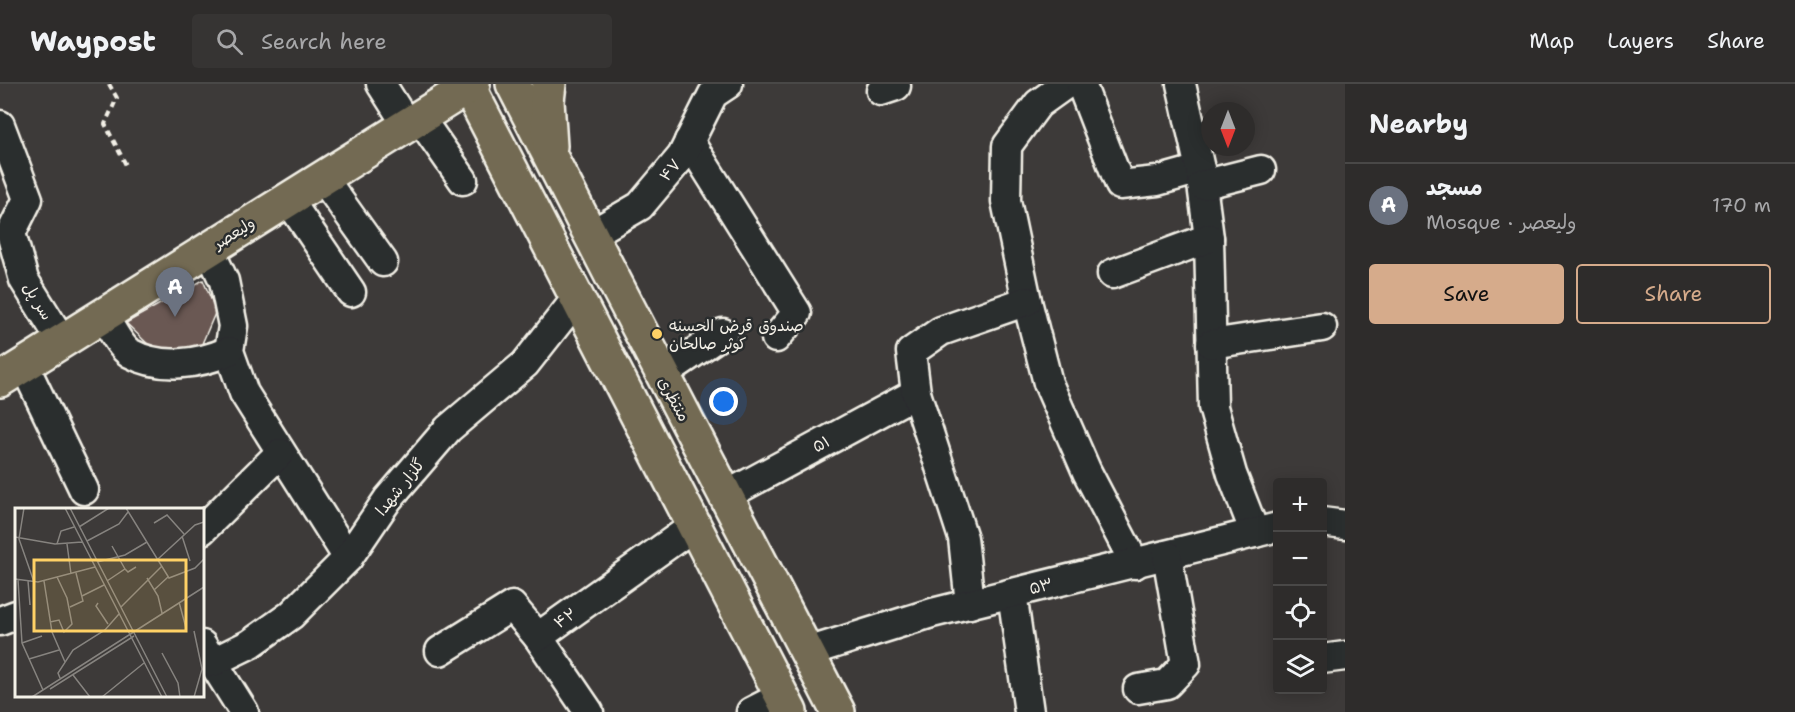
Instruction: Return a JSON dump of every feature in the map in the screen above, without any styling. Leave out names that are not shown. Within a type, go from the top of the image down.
[{"type":"main road","name":"منتظری","points":[[513,84],[661,375],[727,495],[838,712]]},
{"type":"main road","points":[[549,84],[547,101],[551,160]]},
{"type":"main road","name":"ولیعصر","points":[[12,373],[470,85]]},
{"type":"main road","points":[[470,85],[786,704]]},
{"type":"street","points":[[381,84],[463,180]]},
{"type":"street","name":"۴۷","points":[[590,235],[640,206],[682,156],[713,94],[728,84]]},
{"type":"street","points":[[1066,84],[1038,104],[1007,146],[1006,201],[1027,301],[1048,383],[1087,472],[1135,564]]},
{"type":"street","points":[[1081,84],[1120,184],[1261,170]]},
{"type":"street","points":[[1180,84],[1201,177],[1209,238],[1214,407],[1232,474],[1266,530]]},
{"type":"street","name":"سر پل","points":[[0,125],[28,199],[11,233],[24,280],[62,341]]},
{"type":"street","points":[[689,141],[797,313],[776,338]]},
{"type":"street","points":[[323,178],[383,262]]},
{"type":"street","points":[[288,199],[351,292]]},
{"type":"street","points":[[1112,274],[1209,238]]},
{"type":"street","points":[[209,249],[224,281],[233,326],[229,351],[244,393],[348,558]]},
{"type":"street","name":"گلزار شهدا","points":[[208,653],[250,644],[291,615],[348,558],[388,499],[448,429],[525,364],[577,298]]},
{"type":"street","points":[[970,604],[963,538],[916,393],[911,352],[941,331],[1027,301]]},
{"type":"street","points":[[103,315],[129,352],[169,364],[209,359],[229,351]]},
{"type":"street","points":[[1211,344],[1322,327]]},
{"type":"street","points":[[661,375],[723,333]]},
{"type":"street","points":[[12,373],[84,490]]},
{"type":"street","name":"۵۱","points":[[727,495],[916,393]]},
{"type":"street","points":[[204,528],[280,453]]},
{"type":"street","name":"۴۲","points":[[440,651],[512,606],[538,638],[694,526]]},
{"type":"street","name":"۵۳","points":[[807,651],[970,604],[1266,530]]},
{"type":"street","points":[[1138,689],[1167,684],[1186,664],[1167,555]]},
{"type":"street","points":[[1012,593],[1029,712]]},
{"type":"street","points":[[538,638],[589,712]]},
{"type":"street","points":[[208,653],[244,712]]},
{"type":"street","points":[[1327,658],[1345,656]]},
{"type":"street","points":[[751,712],[786,704]]},
{"type":"path","points":[[109,84],[117,98],[105,124],[127,167]]},
{"type":"building","points":[[203,280],[216,311],[198,353],[153,349],[126,323]]},
{"type":"place","name":"مسجد","points":[[175,317]]},
{"type":"place","name":"صندوق قرض الحسنه کوثر صالحان","points":[[657,334]]}]
